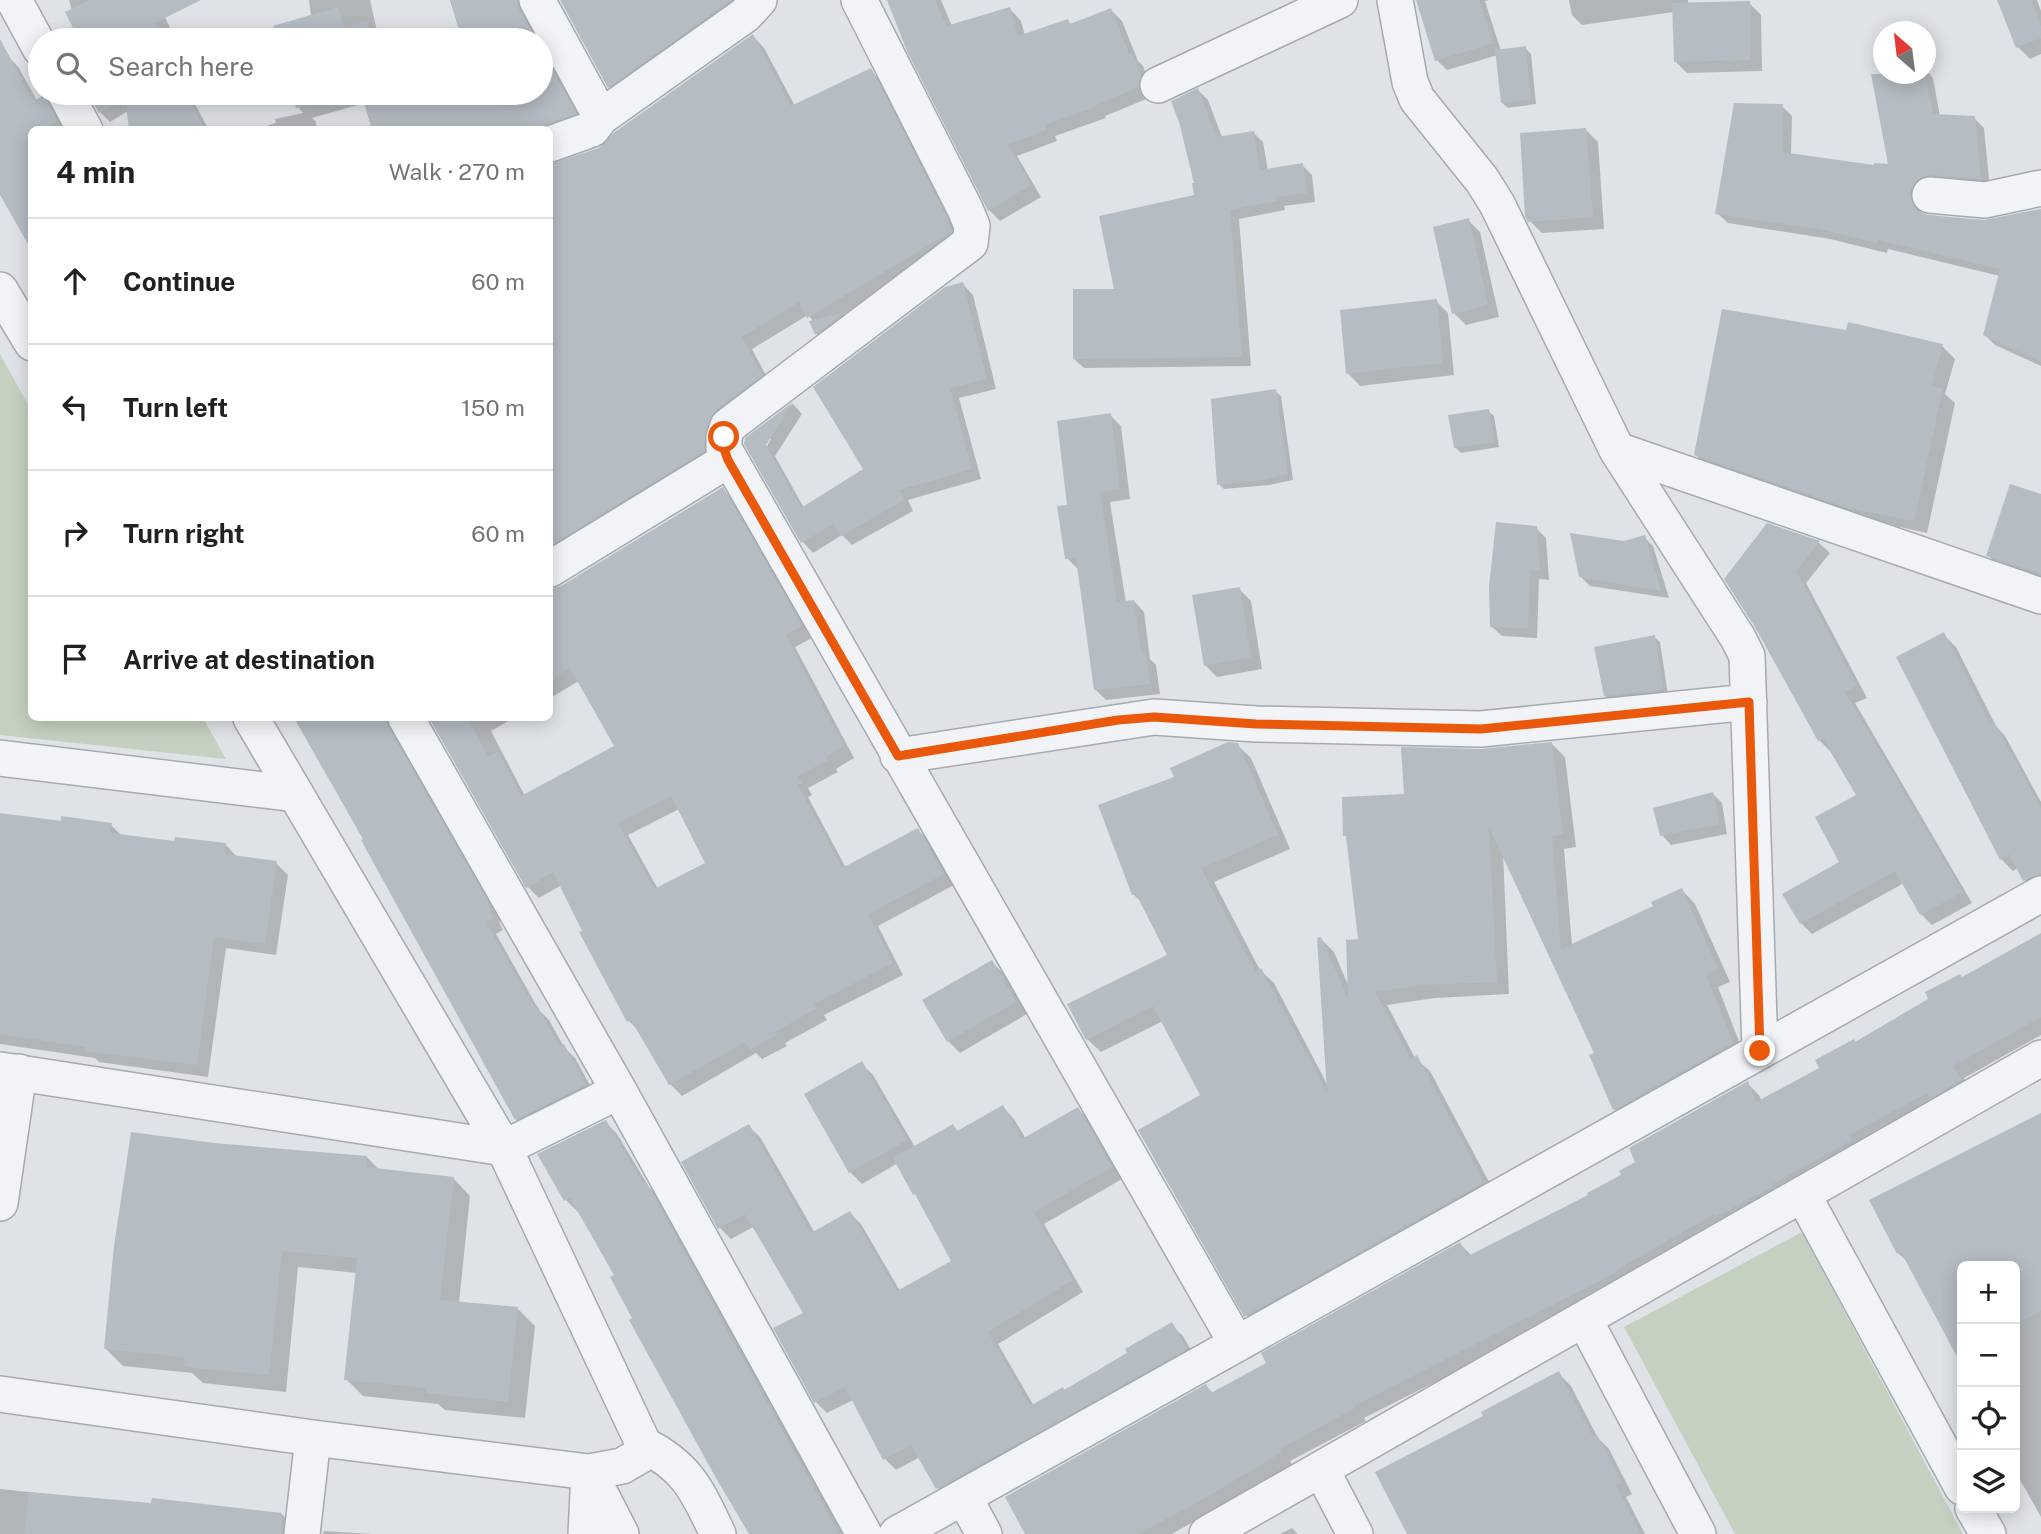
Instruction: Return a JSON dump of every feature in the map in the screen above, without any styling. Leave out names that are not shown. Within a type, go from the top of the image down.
[{"type":"street","points":[[14,0],[29,28]]},
{"type":"street","points":[[537,0],[552,28]]},
{"type":"street","points":[[553,143],[592,129],[601,117],[745,15],[759,0]]},
{"type":"street","points":[[859,0],[965,209],[972,226],[970,243],[728,426],[724,449],[1237,1344]]},
{"type":"street","points":[[1158,85],[1340,0]]},
{"type":"street","points":[[1395,0],[1410,82],[1417,99],[1482,180],[1497,204],[1617,450],[1747,656],[1760,1051]]},
{"type":"street","points":[[553,29],[601,117]]},
{"type":"street","points":[[71,105],[83,126]]},
{"type":"street","points":[[1930,195],[1985,200],[2041,188]]},
{"type":"street","points":[[0,290],[28,336]]},
{"type":"street","points":[[1617,450],[2041,596]]},
{"type":"street","points":[[553,567],[728,460]]},
{"type":"street","points":[[898,756],[1106,722],[1154,717],[1256,724],[1481,729],[1749,702]]},
{"type":"street","points":[[0,1394],[313,1438],[589,1472],[622,1466],[642,1455],[644,1445],[504,1148],[253,721]]},
{"type":"street","points":[[408,721],[619,1091],[864,1534]]},
{"type":"street","points":[[0,758],[296,794]]},
{"type":"street","points":[[897,1534],[2041,894]]},
{"type":"street","points":[[1207,1534],[2041,1058]]},
{"type":"street","points":[[0,1203],[9,1071],[504,1148],[619,1091]]},
{"type":"street","points":[[1802,1195],[1957,1478]]},
{"type":"street","points":[[1584,1319],[1698,1534]]},
{"type":"street","points":[[302,1534],[313,1438]]},
{"type":"street","points":[[644,1445],[664,1455],[685,1474],[696,1489],[718,1534]]},
{"type":"street","points":[[1321,1469],[1355,1534]]},
{"type":"street","points":[[586,1534],[589,1472]]},
{"type":"street","points":[[589,1472],[621,1534]]},
{"type":"street","points":[[964,1497],[984,1534]]},
{"type":"street","points":[[1976,1513],[1988,1534]]},
{"type":"green space","points":[[0,354],[28,405],[28,721],[205,721],[226,759],[0,735]]},
{"type":"green space","points":[[1802,1232],[1963,1534],[1735,1534],[1624,1327]]},
{"type":"building","points":[[90,0],[201,0],[155,23],[158,28],[73,28],[65,12]]},
{"type":"building","points":[[450,0],[517,0],[519,10],[529,28],[458,28]]},
{"type":"building","points":[[560,0],[731,0],[608,88]]},
{"type":"building","points":[[887,0],[935,0],[946,26],[1010,7],[1018,36],[1068,19],[1070,24],[1111,8],[1129,54],[1132,53],[1141,75],[1139,87],[1095,105],[1096,107],[1045,125],[1047,130],[1008,144],[1031,185],[988,211],[907,51]]},
{"type":"building","points":[[1416,0],[1479,0],[1493,43],[1435,61]]},
{"type":"building","points":[[1997,0],[2031,0],[2041,26],[2041,38],[2016,48]]},
{"type":"building","points":[[1750,1],[1751,60],[1674,62],[1672,3]]},
{"type":"building","points":[[338,7],[344,28],[274,28]]},
{"type":"building","points":[[367,21],[369,28],[344,28]]},
{"type":"building","points":[[753,34],[791,106],[871,68],[947,217],[951,232],[807,318],[799,302],[742,337],[762,375],[715,410],[705,430],[704,451],[553,544],[553,163],[599,148],[615,132]]},
{"type":"building","points":[[0,39],[28,91],[28,105],[50,105],[57,121],[48,126],[28,126],[28,244],[0,195]]},
{"type":"building","points":[[1526,46],[1531,99],[1501,103],[1495,50]]},
{"type":"building","points":[[553,71],[576,113],[546,126],[371,126],[365,105],[553,105]]},
{"type":"building","points":[[1871,74],[1873,84],[1927,84],[1933,114],[1975,116],[1981,179],[1932,175],[1921,177],[1914,183],[1910,193],[1912,203],[1918,211],[1928,215],[1984,220],[2041,209],[2041,362],[1983,335],[2000,269],[1878,240],[1877,243],[1818,229],[1715,214],[1734,103],[1783,104],[1782,152],[1874,165],[1888,164]]},
{"type":"building","points":[[1198,88],[1216,137],[1254,131],[1260,170],[1303,163],[1307,193],[1276,197],[1277,201],[1230,210],[1242,357],[1073,359],[1073,289],[1114,289],[1099,216],[1194,195],[1194,183],[1171,101]]},
{"type":"building","points":[[95,105],[113,105],[99,113]]},
{"type":"building","points":[[126,105],[192,105],[203,126],[128,126]]},
{"type":"building","points":[[1586,128],[1593,217],[1528,222],[1525,216],[1520,133]]},
{"type":"building","points":[[1469,218],[1488,305],[1452,314],[1433,227]]},
{"type":"building","points":[[963,282],[987,379],[950,388],[972,469],[899,490],[904,500],[841,536],[833,524],[801,543],[744,444],[745,438],[793,402],[766,445],[801,508],[863,469],[813,387],[945,287]]},
{"type":"building","points":[[1437,299],[1443,363],[1346,374],[1340,310]]},
{"type":"building","points":[[1722,309],[1846,330],[1848,322],[1943,344],[1932,386],[1943,389],[1914,521],[1848,508],[1694,455]]},
{"type":"building","points":[[845,312],[815,335],[809,321]]},
{"type":"building","points":[[1276,389],[1288,474],[1263,480],[1217,485],[1211,399]]},
{"type":"building","points":[[1489,409],[1494,442],[1454,448],[1448,415]]},
{"type":"building","points":[[1111,413],[1120,489],[1100,492],[1117,602],[1134,600],[1141,653],[1146,652],[1150,684],[1094,690],[1076,558],[1065,559],[1057,506],[1067,505],[1057,421]]},
{"type":"building","points":[[2010,484],[2041,494],[2041,574],[1986,556]]},
{"type":"building","points":[[723,487],[802,626],[785,635],[844,746],[826,757],[828,760],[798,776],[802,783],[798,785],[842,868],[918,828],[944,874],[868,914],[893,963],[814,1004],[817,1008],[775,1032],[777,1035],[750,1049],[745,1042],[669,1085],[631,1020],[627,1022],[579,932],[582,931],[553,872],[526,888],[431,721],[470,721],[488,757],[498,751],[521,796],[614,746],[570,668],[553,678],[553,588],[561,586]],"holes":[[[671,796],[705,863],[654,889],[618,823]]]},
{"type":"building","points":[[1496,522],[1537,526],[1540,571],[1530,570],[1528,628],[1490,627],[1489,587]]},
{"type":"building","points":[[1767,523],[1820,541],[1796,571],[1857,686],[1845,692],[1963,892],[1920,915],[1895,871],[1800,924],[1782,894],[1839,862],[1815,817],[1856,795],[1823,739],[1818,741],[1755,627],[1724,579]]},
{"type":"building","points":[[1570,533],[1624,541],[1645,535],[1661,591],[1579,577]]},
{"type":"building","points":[[1240,587],[1251,657],[1204,666],[1192,595]]},
{"type":"building","points":[[1944,632],[1990,724],[1994,722],[2041,808],[2041,874],[2023,881],[2009,854],[2000,860],[1896,657]]},
{"type":"building","points":[[1655,635],[1663,690],[1604,696],[1594,647]]},
{"type":"building","points":[[296,721],[387,721],[492,909],[489,910],[493,918],[486,922],[535,1008],[538,1007],[560,1047],[564,1044],[586,1085],[515,1120],[361,840],[363,839]]},
{"type":"building","points":[[1228,742],[1238,743],[1278,835],[1201,868],[1255,971],[1261,968],[1327,1092],[1317,938],[1321,937],[1348,999],[1346,938],[1358,939],[1346,836],[1343,836],[1342,797],[1404,794],[1401,747],[1481,749],[1552,742],[1563,834],[1552,836],[1561,949],[1653,906],[1651,902],[1682,888],[1718,969],[1706,974],[1733,1043],[1613,1110],[1589,1055],[1594,1053],[1489,827],[1497,982],[1421,985],[1375,992],[1411,1059],[1417,1055],[1484,1182],[1244,1317],[1138,1130],[1200,1095],[1153,1006],[1086,1040],[1067,1004],[1167,955],[1136,894],[1132,895],[1098,805],[1174,777],[1170,768]]},
{"type":"building","points":[[1713,792],[1719,824],[1660,836],[1653,808]]},
{"type":"building","points":[[0,813],[61,821],[61,816],[112,823],[110,833],[174,841],[175,837],[226,843],[225,854],[277,861],[265,944],[214,937],[197,1065],[85,1051],[85,1047],[0,1034]]},
{"type":"building","points":[[2041,933],[2041,1017],[1953,1066],[1962,1080],[1930,1098],[1927,1093],[1849,1135],[1852,1140],[1771,1185],[1773,1187],[1715,1217],[1714,1214],[1616,1270],[1617,1272],[1354,1406],[1355,1408],[1280,1449],[1282,1452],[1198,1502],[1138,1534],[1025,1534],[1005,1497],[1206,1384],[1211,1393],[1266,1363],[1261,1353],[1460,1242],[1468,1256],[1588,1195],[1587,1193],[1621,1175],[1619,1171],[1635,1162],[1629,1148],[1748,1081],[1756,1102],[1819,1068],[1815,1060],[1854,1039],[1855,1042],[1928,999],[1925,992],[1960,974],[1962,977]]},
{"type":"building","points":[[992,960],[1016,1002],[947,1042],[922,1000]]},
{"type":"building","points":[[862,1061],[907,1140],[849,1173],[804,1094]]},
{"type":"building","points":[[1003,1105],[1022,1139],[1078,1107],[1112,1167],[1034,1212],[1073,1280],[988,1332],[1030,1406],[1063,1387],[1064,1390],[1127,1353],[1125,1349],[1172,1322],[1187,1349],[936,1489],[911,1445],[883,1460],[845,1387],[814,1403],[773,1328],[803,1313],[745,1214],[718,1229],[681,1162],[749,1124],[811,1233],[850,1211],[897,1291],[951,1261],[893,1158],[953,1124],[957,1131]]},
{"type":"building","points":[[2041,1113],[2041,1311],[2020,1322],[2020,1261],[1957,1261],[1956,1355],[1901,1252],[1897,1254],[1869,1200]]},
{"type":"building","points":[[606,1120],[643,1183],[646,1182],[839,1534],[749,1534],[716,1478],[629,1320],[632,1318],[610,1277],[614,1275],[570,1198],[564,1201],[537,1154]]},
{"type":"building","points":[[131,1132],[214,1143],[367,1156],[366,1167],[454,1177],[440,1300],[518,1307],[508,1402],[426,1393],[426,1388],[344,1380],[357,1258],[282,1251],[269,1375],[184,1367],[185,1357],[104,1349],[114,1246]]},
{"type":"building","points":[[1559,1371],[1593,1437],[1597,1435],[1622,1482],[1616,1485],[1641,1534],[1407,1534],[1375,1472],[1483,1416],[1481,1412]]},
{"type":"building","points":[[29,1492],[151,1503],[152,1498],[282,1513],[281,1534],[24,1534]]},
{"type":"route","points":[[724,437],[728,460],[898,756],[1118,720],[1154,717],[1256,724],[1481,729],[1749,702],[1760,1051]]}]
